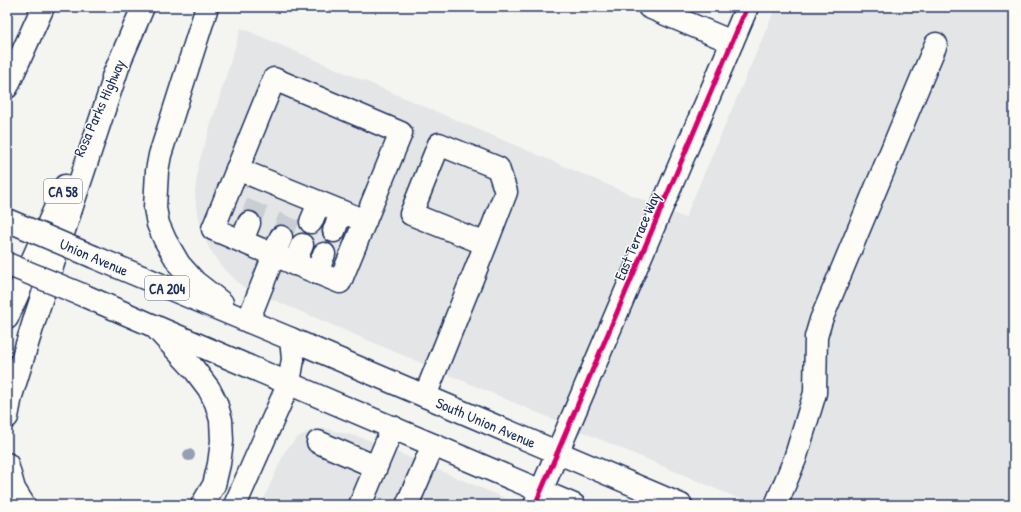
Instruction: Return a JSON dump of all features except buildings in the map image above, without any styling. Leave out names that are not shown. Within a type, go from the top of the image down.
[{"type":"main road","points":[[7,87],[43,7]]},
{"type":"main road","name":"Rosa Parks Highway","points":[[7,318],[143,7]]},
{"type":"main road","points":[[207,7],[160,155],[157,171],[155,208],[158,224],[164,240],[179,264],[196,282],[244,320],[278,246]]},
{"type":"main road","points":[[649,7],[732,42]]},
{"type":"main road","name":"East Terrace Way","points":[[542,490],[747,7]]},
{"type":"main road","points":[[776,505],[795,459],[815,393],[816,336],[821,320],[936,44]]},
{"type":"main road","points":[[7,417],[11,396],[36,315],[119,64]]},
{"type":"main road","points":[[274,79],[401,133],[340,282],[321,263],[246,232],[213,229],[237,169],[274,79]]},
{"type":"main road","points":[[425,396],[486,244],[506,192],[498,168],[439,144],[411,214],[486,244]]},
{"type":"main road","points":[[237,169],[262,190],[295,203],[315,213],[338,221],[365,221]]},
{"type":"main road","name":"Union Avenue","points":[[7,220],[291,339]]},
{"type":"main road","name":"CA 204","points":[[7,264],[154,326]]},
{"type":"main road","points":[[154,326],[542,490],[574,505]]},
{"type":"main road","points":[[154,326],[194,369],[209,389],[216,403],[221,420],[222,441],[219,464],[214,485],[202,505]]},
{"type":"main road","points":[[235,505],[289,383],[293,360],[291,339]]},
{"type":"main road","name":"South Union Avenue","points":[[291,339],[681,505]]},
{"type":"main road","points":[[360,505],[393,427]]},
{"type":"main road","points":[[318,442],[376,467]]},
{"type":"main road","points":[[407,505],[433,445]]},
{"type":"main road","points":[[7,464],[14,489],[24,505]]},
{"type":"shaded area","points":[[776,7],[1014,7],[1014,505],[754,505],[243,287],[221,266],[209,248],[203,235],[196,206],[195,192],[198,166],[241,28],[685,218]]},
{"type":"shaded area","points":[[324,428],[366,439],[521,505],[261,505],[285,451],[298,437],[310,431]]},
{"type":"tunnel","points":[[249,223],[259,199]]},
{"type":"tunnel","points":[[281,237],[292,211]]},
{"type":"cycle path","points":[[535,505],[747,7]]}]
